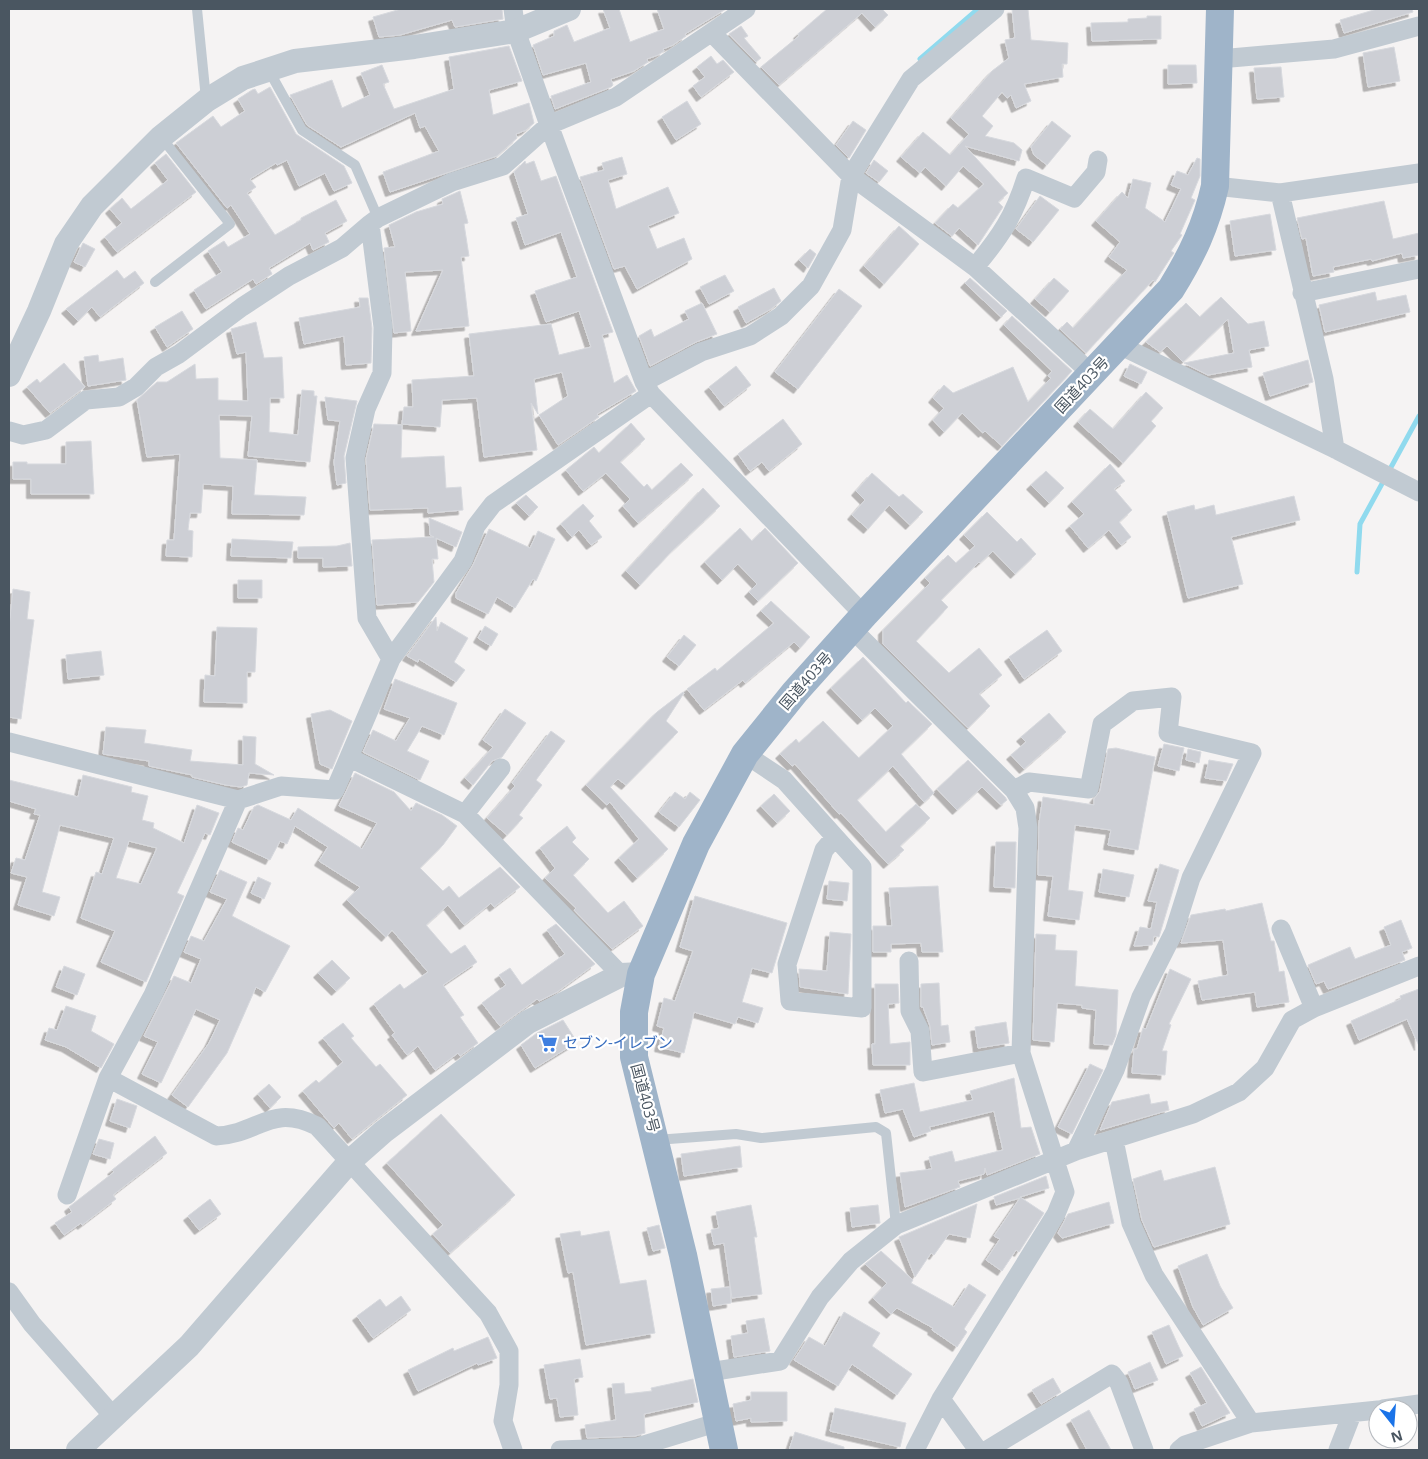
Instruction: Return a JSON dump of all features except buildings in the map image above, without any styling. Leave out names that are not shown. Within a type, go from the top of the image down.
[{"type":"highway","name":"国道403号","points":[[724,1450],[709,1372],[656,1140],[634,1057],[634,1012],[631,974],[696,844],[745,754],[795,692],[858,622],[1171,289],[1195,249],[1209,214],[1215,186],[1220,9]]},
{"type":"street","points":[[9,375],[39,311],[66,244],[92,206],[161,137],[207,100],[243,78],[267,68],[295,61],[414,47],[514,20],[569,9]]},
{"type":"street","points":[[9,431],[23,434],[46,430],[86,400],[119,397],[136,387],[156,366],[179,354],[242,307],[290,276],[342,248],[374,221],[452,182],[503,166],[549,125],[616,97],[746,9]]},
{"type":"street","points":[[9,742],[238,800],[281,786],[335,790],[391,659],[463,561],[476,526],[494,504],[648,388],[702,352],[750,336],[781,316],[811,286],[842,230],[851,176],[911,79],[995,9]]},
{"type":"street","points":[[514,20],[549,125],[648,388],[858,622],[1014,790],[1025,808],[1028,828],[1021,1053],[1065,1192],[1056,1214],[941,1398],[915,1450]]},
{"type":"street","points":[[1219,59],[1334,49],[1419,26]]},
{"type":"street","points":[[712,33],[851,176],[975,266],[1092,374]]},
{"type":"street","points":[[975,266],[1000,238],[1018,204],[1026,178],[1074,198],[1096,172],[1098,160]]},
{"type":"street","points":[[1215,186],[1280,193],[1419,173]]},
{"type":"street","points":[[1280,193],[1302,293],[1324,379],[1335,449]]},
{"type":"street","points":[[374,221],[383,327],[382,373],[366,409],[355,458],[367,618],[391,659]]},
{"type":"street","points":[[1302,293],[1419,269]]},
{"type":"street","points":[[1119,345],[1335,449],[1419,492]]},
{"type":"street","points":[[1014,790],[1030,782],[1089,789],[1102,724],[1133,701],[1172,697],[1168,733],[1252,753],[1191,878],[1174,932],[1141,997],[1115,1070],[1076,1151]]},
{"type":"street","points":[[745,754],[784,780],[862,867],[862,1008],[790,1001],[786,964],[824,850],[835,837]]},
{"type":"street","points":[[78,1450],[190,1346],[349,1162],[383,1132],[528,1022],[631,974],[465,814],[350,758]]},
{"type":"street","points":[[465,814],[501,768]]},
{"type":"street","points":[[67,1195],[108,1078],[153,995],[238,800]]},
{"type":"street","points":[[1281,929],[1314,1008]]},
{"type":"street","points":[[909,961],[910,1012],[920,1031],[923,1072],[1021,1053]]},
{"type":"street","points":[[709,1372],[780,1361],[820,1296],[851,1261],[896,1225],[1055,1159],[1193,1114],[1239,1092],[1265,1068],[1292,1020],[1314,1008],[1419,966]]},
{"type":"street","points":[[108,1078],[216,1136],[231,1136],[286,1116],[300,1118],[317,1126],[488,1313],[509,1351],[509,1385],[503,1421],[513,1450]]},
{"type":"street","points":[[1114,1140],[1131,1223],[1154,1276],[1251,1423]]},
{"type":"street","points":[[9,1292],[32,1324],[114,1417]]},
{"type":"street","points":[[987,1450],[1112,1374],[1119,1382],[1144,1450]]},
{"type":"street","points":[[941,1398],[978,1450]]},
{"type":"street","points":[[1178,1450],[1185,1445],[1251,1423],[1368,1412]]},
{"type":"street","points":[[1338,1450],[1352,1414]]},
{"type":"street","points":[[560,1450],[637,1447],[719,1422]]},
{"type":"lane","points":[[197,9],[207,100]]},
{"type":"lane","points":[[267,68],[302,130],[355,165],[374,221]]},
{"type":"lane","points":[[155,282],[230,224],[161,137]]},
{"type":"lane","points":[[656,1140],[736,1134],[761,1138],[876,1127],[886,1133],[896,1225]]},
{"type":"waterway","points":[[920,59],[978,9]]},
{"type":"waterway","points":[[1357,572],[1360,524],[1419,416]]},
{"type":"place","name":"セブン-イレブン","points":[[548,1043]]}]
